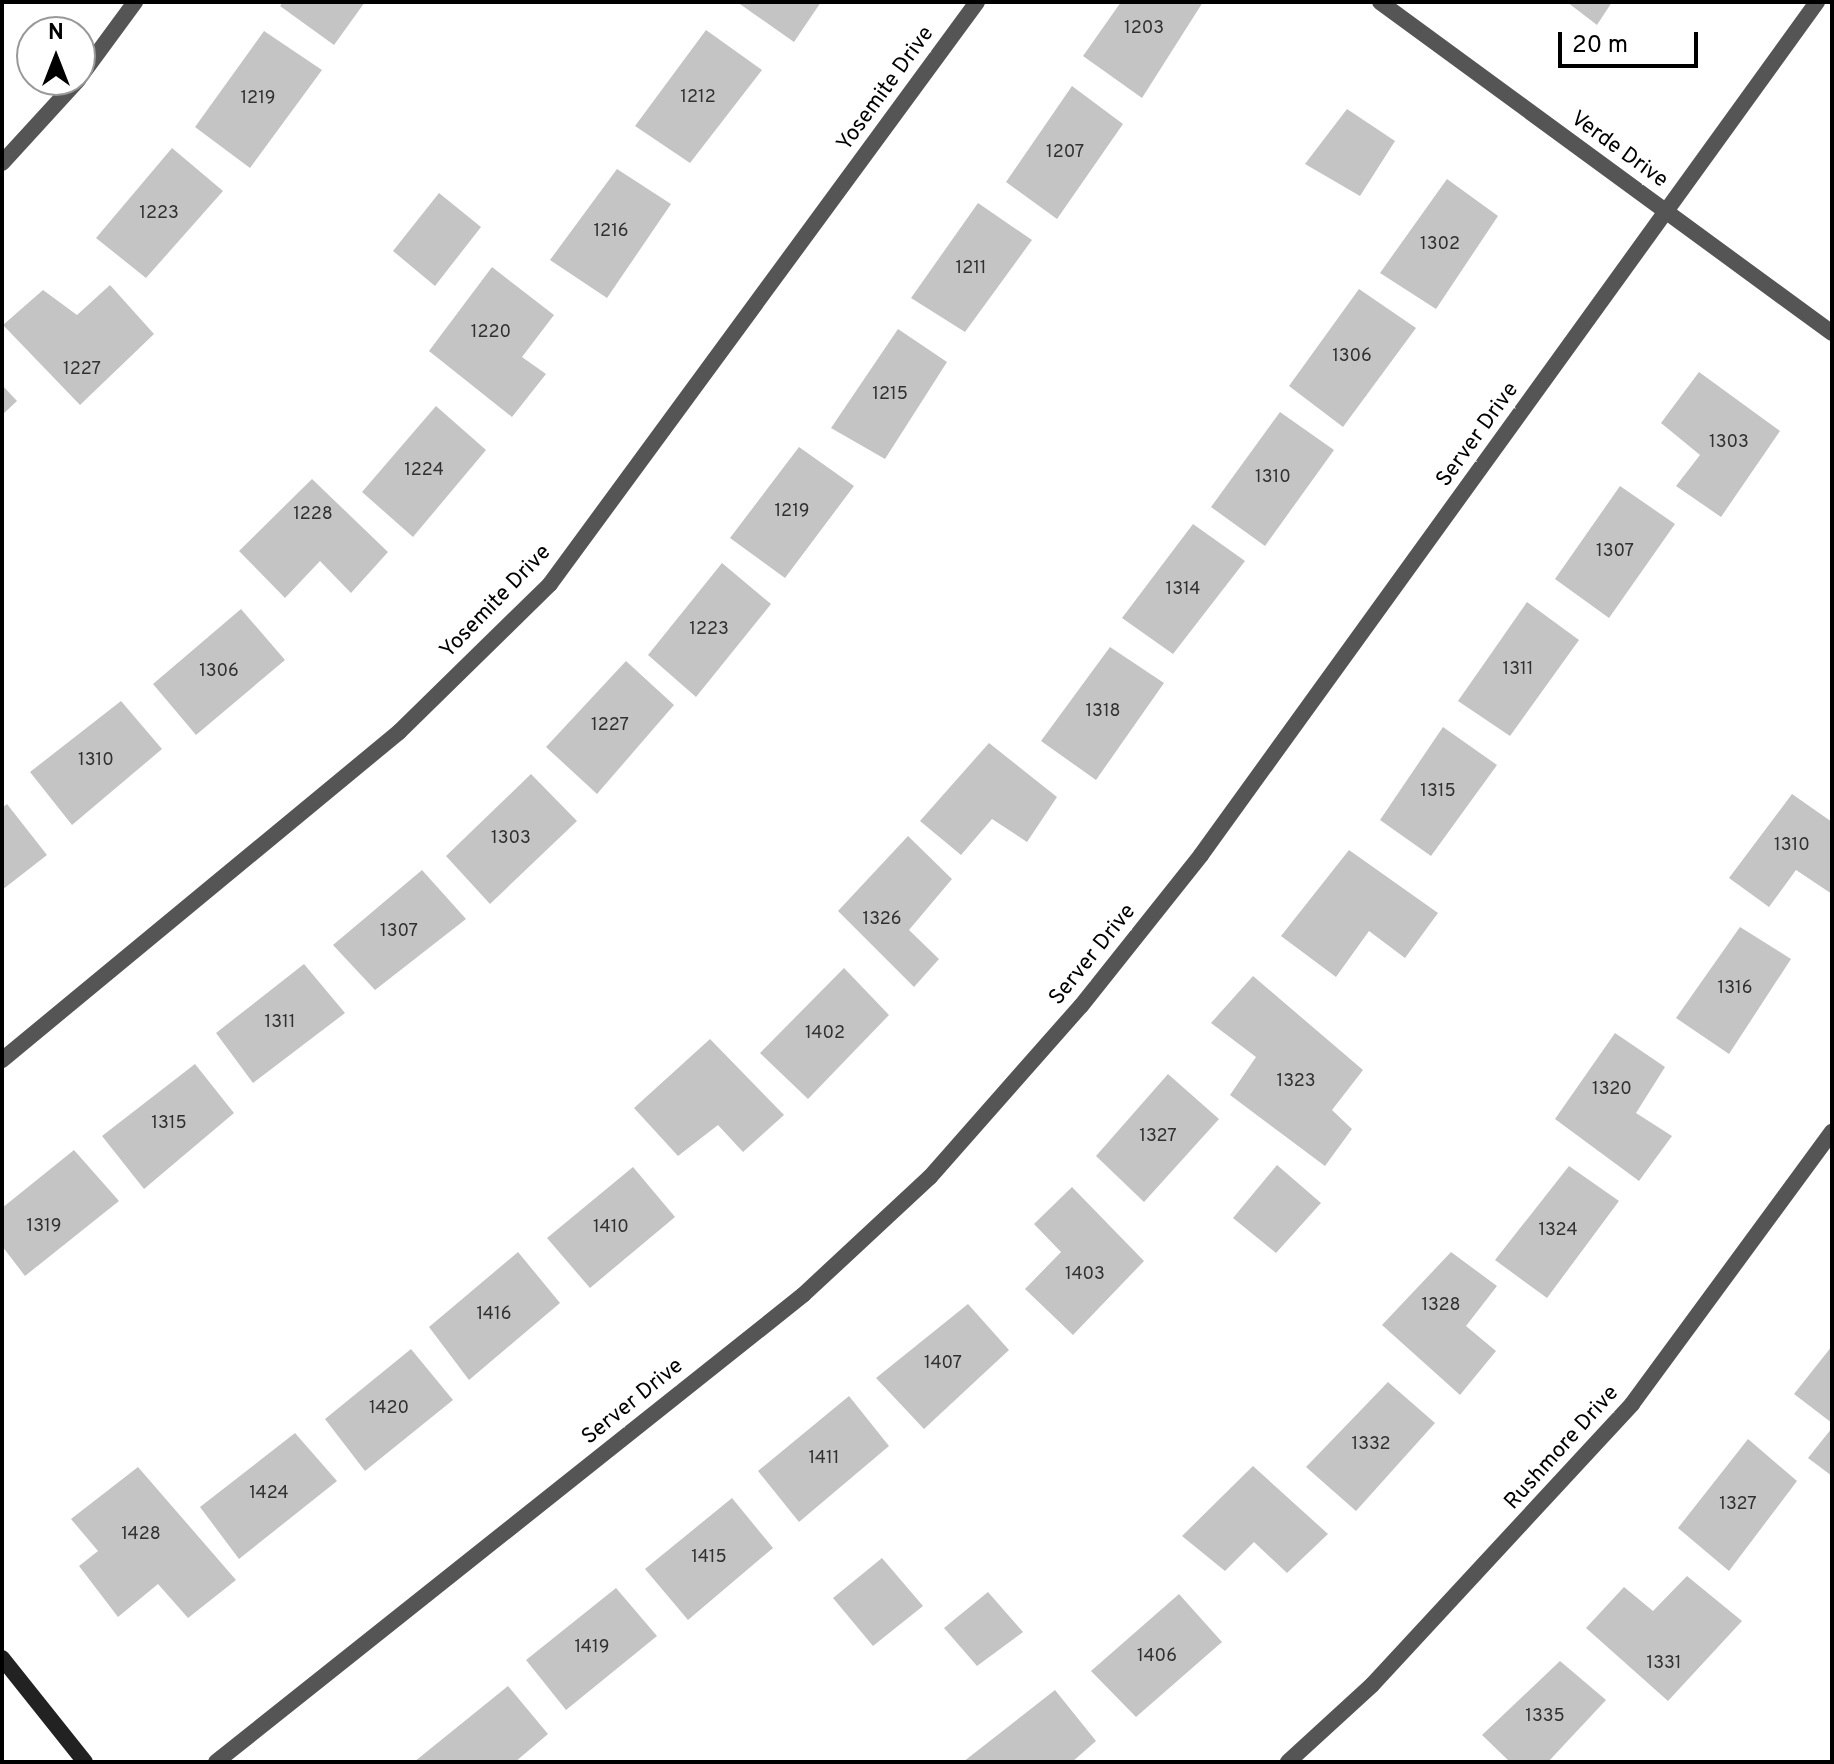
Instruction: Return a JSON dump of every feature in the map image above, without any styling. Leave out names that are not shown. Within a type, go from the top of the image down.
[{"type":"street","points":[[96,55],[135,2]]},
{"type":"street","name":"Yosemite Drive","points":[[2,1060],[399,732],[550,584],[977,2]]},
{"type":"street","name":"Verde Drive","points":[[1380,2],[1832,333]]},
{"type":"street","name":"Server Drive","points":[[216,1762],[803,1295],[930,1177],[1081,1006],[1201,855],[1817,2]]},
{"type":"street","points":[[2,163],[63,96]]},
{"type":"street","name":"Rushmore Drive","points":[[1288,1762],[1372,1685],[1632,1404],[1832,1132]]},
{"type":"street","points":[[2,1658],[85,1762]]},
{"type":"building","points":[[283,2],[365,2],[334,45],[280,6]]},
{"type":"building","points":[[737,2],[821,2],[794,42]]},
{"type":"building","points":[[1121,2],[1203,2],[1142,98],[1083,56]]},
{"type":"building","points":[[1567,2],[1612,2],[1597,25]]},
{"type":"building","points":[[706,30],[762,70],[690,163],[635,126]]},
{"type":"building","points":[[264,31],[322,70],[250,168],[195,127]]},
{"type":"building","points":[[1072,86],[1123,124],[1057,219],[1006,182]]},
{"type":"building","points":[[1347,109],[1395,141],[1360,196],[1305,164]]},
{"type":"building","points":[[172,148],[223,191],[146,278],[96,238]]},
{"type":"building","points":[[617,169],[671,204],[607,298],[550,260]]},
{"type":"building","points":[[1447,179],[1498,216],[1436,309],[1380,273]]},
{"type":"building","points":[[439,193],[481,227],[435,286],[393,251]]},
{"type":"building","points":[[978,203],[1032,240],[965,332],[911,298]]},
{"type":"building","points":[[492,267],[554,315],[522,357],[546,374],[512,417],[429,351]]},
{"type":"building","points":[[110,285],[154,334],[80,405],[3,325],[43,290],[77,315]]},
{"type":"building","points":[[1359,289],[1416,328],[1343,427],[1289,386]]},
{"type":"building","points":[[898,329],[947,362],[885,459],[831,428]]},
{"type":"building","points":[[1699,372],[1780,431],[1721,517],[1676,486],[1700,455],[1661,423]]},
{"type":"building","points":[[2,385],[17,401],[2,415]]},
{"type":"building","points":[[436,406],[486,450],[413,537],[362,492]]},
{"type":"building","points":[[1280,412],[1334,450],[1265,546],[1211,507]]},
{"type":"building","points":[[799,447],[854,486],[785,578],[730,538]]},
{"type":"building","points":[[312,479],[388,552],[351,593],[320,561],[285,598],[239,551]]},
{"type":"building","points":[[1620,486],[1675,524],[1609,618],[1555,579]]},
{"type":"building","points":[[1193,524],[1245,561],[1173,654],[1122,618]]},
{"type":"building","points":[[722,563],[771,604],[696,697],[648,655]]},
{"type":"building","points":[[1527,602],[1579,640],[1510,736],[1458,701]]},
{"type":"building","points":[[241,609],[285,660],[196,735],[153,684]]},
{"type":"building","points":[[1110,647],[1164,683],[1096,780],[1041,741]]},
{"type":"building","points":[[626,661],[674,705],[597,794],[546,747]]},
{"type":"building","points":[[121,701],[162,749],[72,825],[30,772]]},
{"type":"building","points":[[1443,727],[1497,765],[1431,856],[1380,820]]},
{"type":"building","points":[[989,743],[1057,797],[1027,842],[992,819],[961,855],[920,821]]},
{"type":"building","points":[[531,774],[577,821],[490,904],[446,856]]},
{"type":"building","points":[[1792,794],[1832,822],[1832,894],[1796,870],[1769,907],[1729,878]]},
{"type":"building","points":[[7,804],[47,855],[2,890],[2,808]]},
{"type":"building","points":[[908,836],[952,879],[909,930],[939,959],[914,987],[838,911]]},
{"type":"building","points":[[1349,850],[1438,913],[1405,958],[1369,931],[1336,977],[1281,936]]},
{"type":"building","points":[[422,870],[466,919],[375,990],[333,945]]},
{"type":"building","points":[[1740,927],[1791,959],[1729,1054],[1676,1018]]},
{"type":"building","points":[[304,964],[345,1013],[253,1083],[216,1033]]},
{"type":"building","points":[[844,968],[889,1015],[808,1099],[760,1053]]},
{"type":"building","points":[[1253,976],[1363,1070],[1332,1110],[1352,1129],[1325,1166],[1230,1095],[1256,1057],[1211,1023]]},
{"type":"building","points":[[1615,1033],[1665,1067],[1636,1113],[1672,1136],[1639,1181],[1555,1119]]},
{"type":"building","points":[[710,1039],[784,1115],[743,1152],[718,1125],[678,1156],[634,1108]]},
{"type":"building","points":[[195,1064],[234,1113],[144,1189],[102,1136]]},
{"type":"building","points":[[1168,1074],[1219,1119],[1144,1202],[1096,1156]]},
{"type":"building","points":[[74,1150],[119,1201],[25,1276],[2,1246],[2,1208]]},
{"type":"building","points":[[1277,1165],[1321,1203],[1276,1253],[1233,1218]]},
{"type":"building","points":[[1569,1166],[1619,1201],[1547,1298],[1495,1260]]},
{"type":"building","points":[[633,1167],[675,1217],[590,1288],[547,1238]]},
{"type":"building","points":[[1072,1187],[1144,1261],[1073,1335],[1025,1289],[1061,1252],[1034,1224]]},
{"type":"building","points":[[518,1252],[560,1303],[469,1380],[429,1327]]},
{"type":"building","points":[[1451,1252],[1497,1286],[1466,1326],[1496,1351],[1460,1395],[1382,1325]]},
{"type":"building","points":[[968,1304],[1009,1350],[924,1429],[876,1378]]},
{"type":"building","points":[[1832,1346],[1832,1423],[1794,1394]]},
{"type":"building","points":[[411,1349],[453,1400],[365,1471],[325,1419]]},
{"type":"building","points":[[1388,1382],[1435,1423],[1356,1511],[1306,1467]]},
{"type":"building","points":[[849,1396],[889,1446],[799,1522],[758,1471]]},
{"type":"building","points":[[1832,1428],[1832,1476],[1808,1458]]},
{"type":"building","points":[[295,1433],[337,1481],[239,1559],[200,1507]]},
{"type":"building","points":[[1748,1439],[1797,1481],[1729,1571],[1678,1528]]},
{"type":"building","points":[[1253,1466],[1328,1534],[1287,1573],[1254,1542],[1225,1571],[1182,1536]]},
{"type":"building","points":[[138,1467],[236,1580],[188,1618],[158,1584],[118,1617],[79,1566],[98,1551],[71,1519]]},
{"type":"building","points":[[732,1498],[773,1548],[688,1620],[645,1569]]},
{"type":"building","points":[[882,1558],[923,1606],[873,1646],[833,1598]]},
{"type":"building","points":[[1687,1576],[1742,1621],[1668,1701],[1586,1628],[1624,1587],[1653,1611]]},
{"type":"building","points":[[616,1588],[657,1636],[566,1710],[526,1660]]},
{"type":"building","points":[[988,1592],[1023,1632],[977,1666],[944,1628]]},
{"type":"building","points":[[1179,1594],[1222,1642],[1136,1717],[1091,1671]]},
{"type":"building","points":[[1560,1661],[1606,1700],[1548,1762],[1510,1762],[1482,1735]]},
{"type":"building","points":[[508,1686],[548,1734],[515,1762],[414,1762]]},
{"type":"building","points":[[1055,1690],[1096,1741],[1072,1762],[963,1762]]}]
